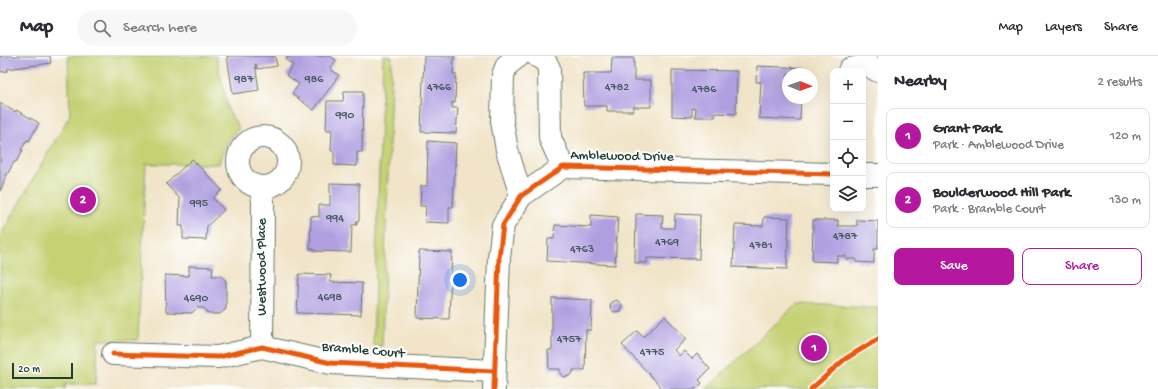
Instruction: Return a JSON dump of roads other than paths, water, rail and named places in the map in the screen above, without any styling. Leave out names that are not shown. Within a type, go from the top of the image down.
[{"type":"street","points":[[519,56],[515,57],[507,65],[503,75],[502,121],[507,150],[521,196]]},
{"type":"street","name":"Amblewood Drive","points":[[537,56],[545,61],[549,68],[550,138],[563,167]]},
{"type":"street","points":[[854,68],[868,65],[878,71]]},
{"type":"street","name":"Amblewood Drive","points":[[494,380],[499,258],[503,225],[521,196],[563,167],[830,174]]},
{"type":"street","points":[[866,175],[878,175]]},
{"type":"street","name":"Westwood Place","points":[[261,187],[263,202],[262,347]]},
{"type":"street","name":"Bramble Court","points":[[113,354],[218,357],[262,347],[331,362],[494,380]]},
{"type":"place","name":"Boulderwood Hill Park","points":[[83,200]]},
{"type":"place","name":"Grant Park","points":[[814,348]]}]
